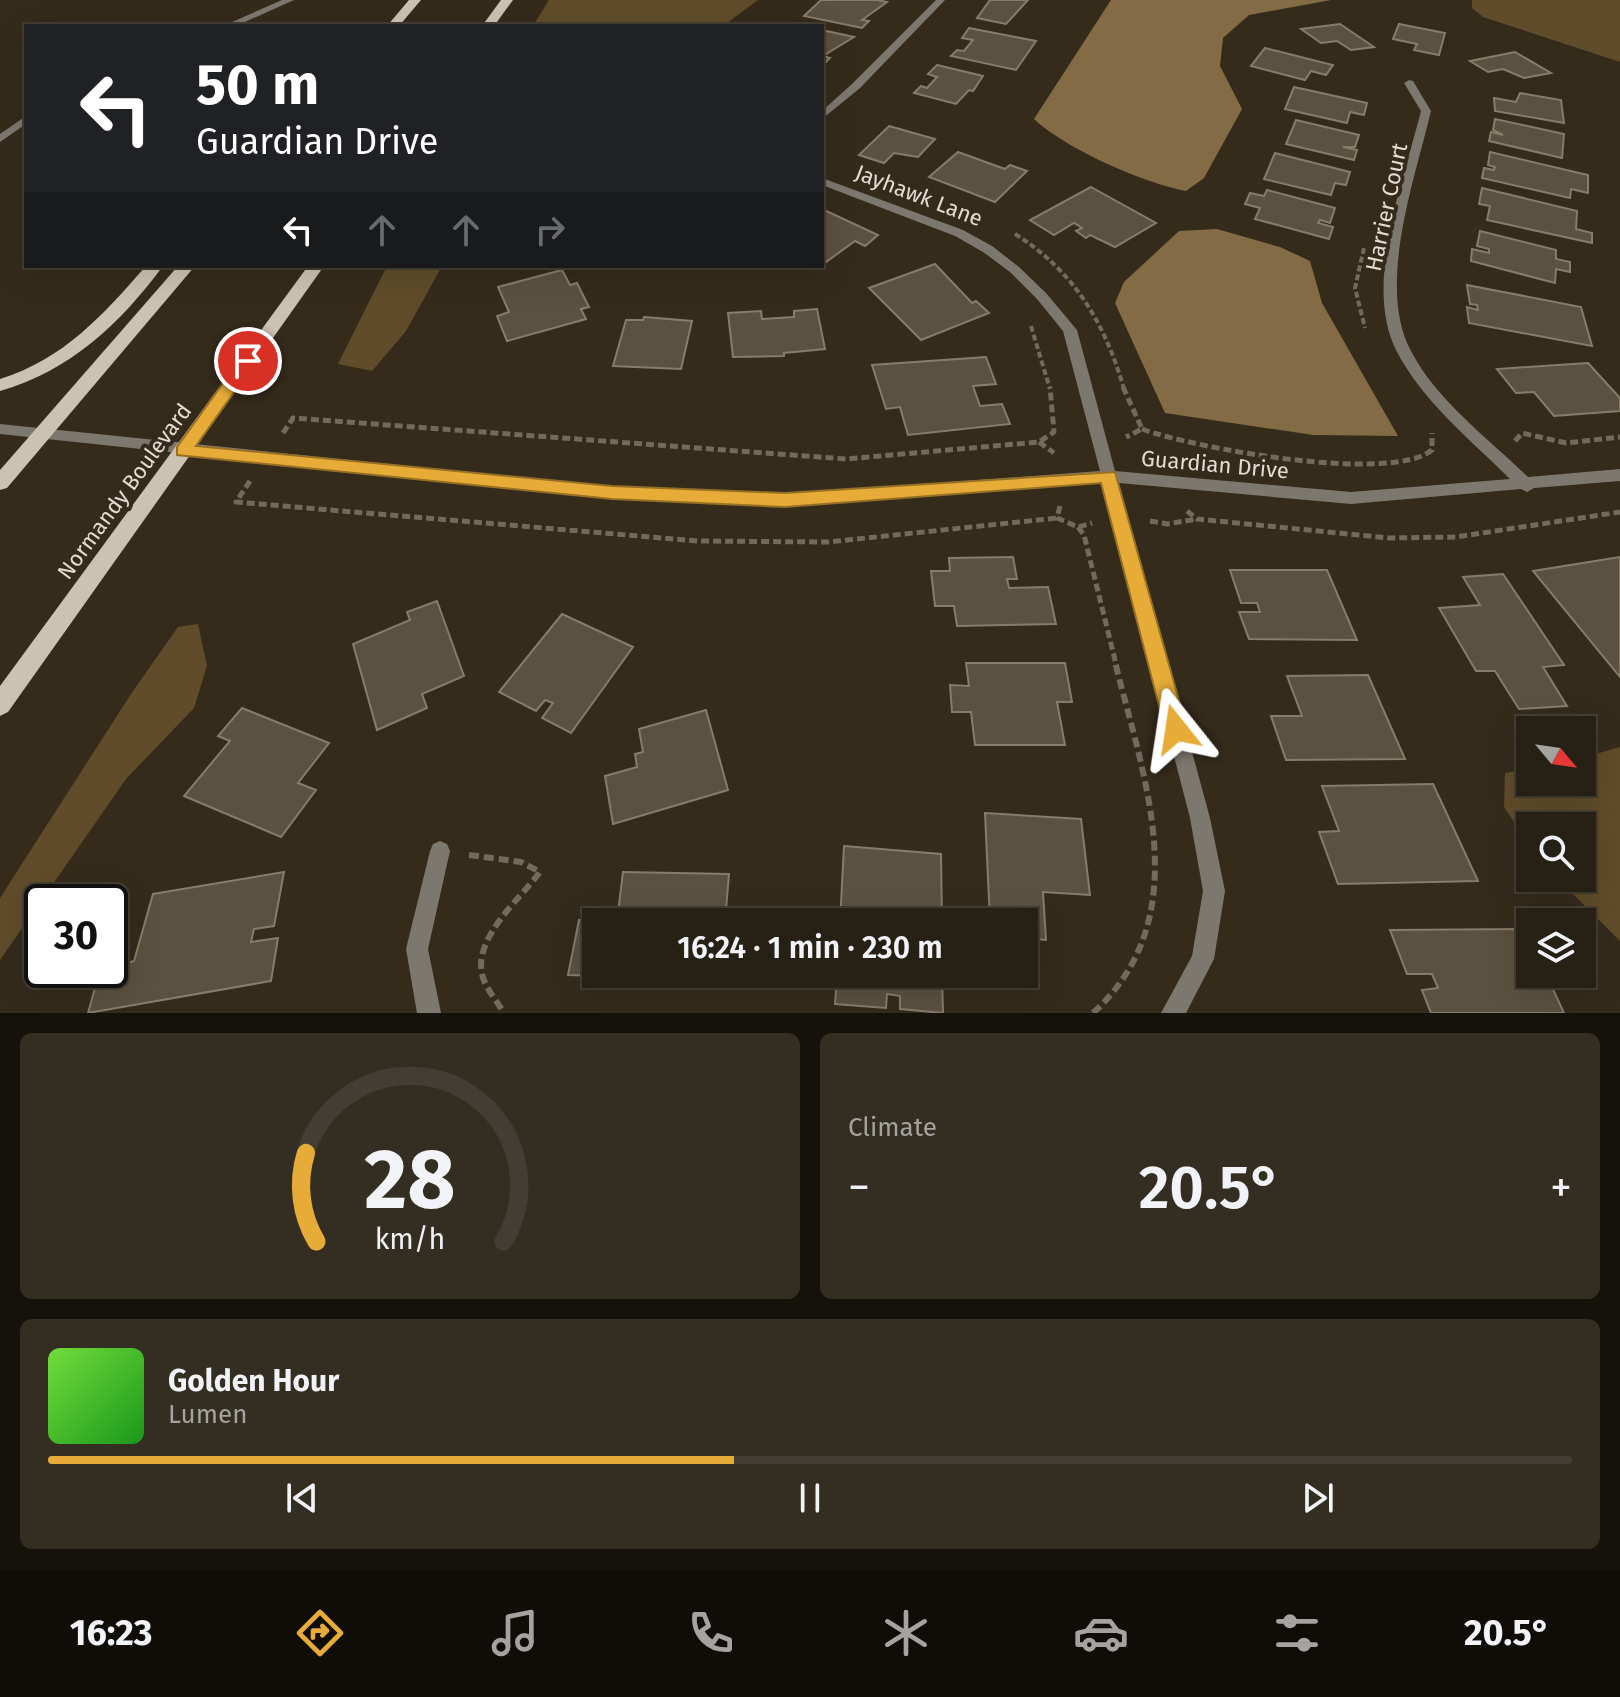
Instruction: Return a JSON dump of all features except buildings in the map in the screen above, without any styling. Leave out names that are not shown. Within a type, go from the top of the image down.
[{"type":"main road","points":[[395,24],[415,0]]},
{"type":"main road","points":[[489,24],[507,0]]},
{"type":"main road","points":[[0,385],[45,371],[79,349],[153,268]]},
{"type":"main road","points":[[0,483],[185,268]]},
{"type":"main road","name":"Normandy Boulevard","points":[[0,705],[315,268]]},
{"type":"street","points":[[233,24],[290,0]]},
{"type":"street","points":[[824,114],[941,0]]},
{"type":"street","name":"Harrier Court","points":[[1409,83],[1426,111],[1390,270],[1390,309],[1402,349],[1429,384],[1527,486]]},
{"type":"street","points":[[0,139],[24,121]]},
{"type":"street","name":"Jayhawk Lane","points":[[824,182],[922,215],[982,242],[1039,289],[1070,330],[1200,818],[1214,891],[1203,959],[1173,1013]]},
{"type":"street","name":"Guardian Drive","points":[[0,429],[183,451],[612,493],[785,500],[1108,476],[1351,498],[1527,486],[1620,475]]},
{"type":"street","points":[[429,1013],[417,949],[440,851]]},
{"type":"path","points":[[1367,238],[1355,288],[1359,314],[1370,342]]},
{"type":"path","points":[[1026,316],[1054,408],[1054,432],[1039,442],[846,459],[627,446],[293,418],[236,502],[698,541],[828,542],[1057,518]]},
{"type":"path","points":[[1142,429],[1167,441],[1193,446],[1294,458],[1398,463],[1418,460],[1432,450],[1434,436],[1429,426]]},
{"type":"path","points":[[1078,527],[1084,535],[1092,564],[1155,822],[1156,887],[1140,953],[1093,1013]]},
{"type":"path","points":[[440,851],[521,862],[540,872],[525,895],[504,913],[482,960],[482,974],[504,1013]]},
{"type":"shaded area","points":[[549,0],[758,0],[726,24],[534,24]]},
{"type":"shaded area","points":[[1111,0],[1331,0],[1249,15],[1223,38],[1220,66],[1242,109],[1204,178],[1186,191],[1149,181],[1106,163],[1065,142],[1034,119]]},
{"type":"shaded area","points":[[1472,0],[1620,0],[1620,62],[1483,17],[1472,8]]},
{"type":"shaded area","points":[[1217,229],[1280,247],[1310,261],[1322,303],[1398,436],[1313,435],[1165,413],[1115,303],[1124,282],[1179,231]]},
{"type":"shaded area","points":[[386,268],[441,268],[406,331],[372,371],[338,364]]},
{"type":"shaded area","points":[[198,624],[207,666],[194,708],[126,779],[53,884],[24,884],[24,926],[0,960],[0,898],[131,694],[178,627]]},
{"type":"shaded area","points":[[1620,747],[1620,941],[1596,917],[1596,908],[1587,908],[1571,892],[1596,892],[1596,812],[1516,812],[1516,825],[1504,807],[1505,773],[1516,771],[1516,796],[1596,796],[1596,754]]},
{"type":"route","points":[[248,361],[183,451],[612,493],[785,500],[1108,476],[1176,729]]}]
